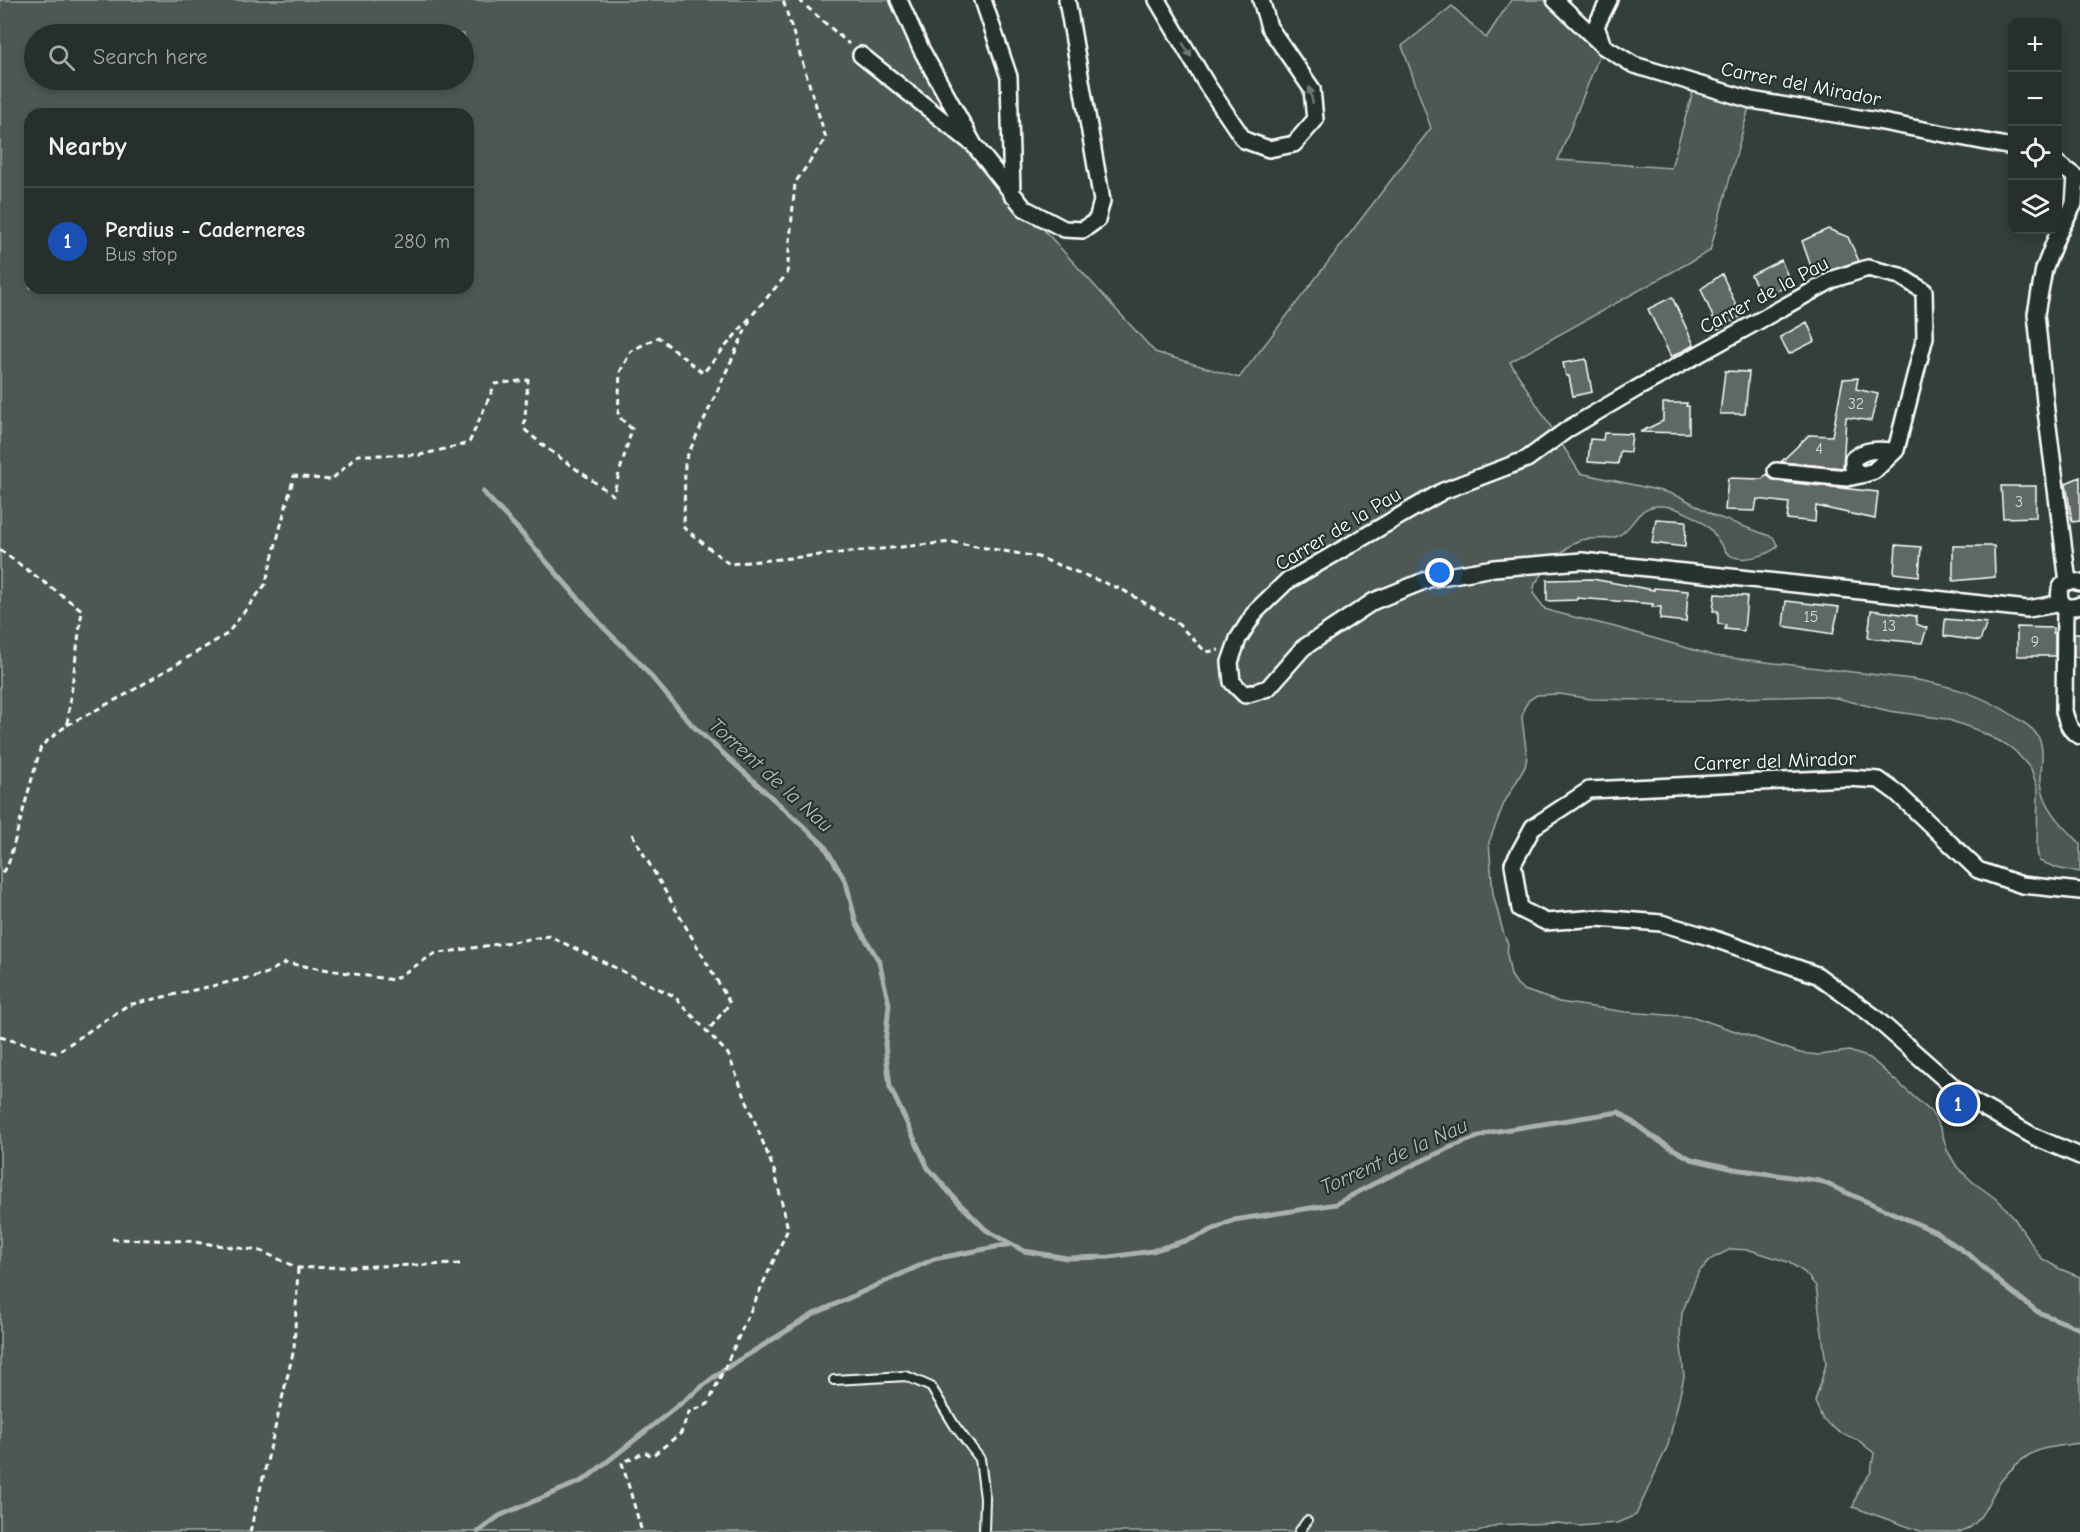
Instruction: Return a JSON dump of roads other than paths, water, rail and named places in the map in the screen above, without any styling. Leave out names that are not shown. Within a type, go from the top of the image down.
[{"type":"street","points":[[899,0],[921,49],[974,145],[1012,195],[1024,208],[1064,229],[1083,230],[1096,220],[1102,201],[1067,0]]},
{"type":"street","points":[[983,0],[1009,77],[1012,195]]},
{"type":"street","points":[[1157,0],[1207,85],[1244,140],[1269,149],[1294,144],[1315,120],[1312,89],[1269,27],[1261,0]]},
{"type":"street","name":"Carrer del Mirador","points":[[1556,0],[1603,46],[1634,65],[1751,100],[2008,146]]},
{"type":"street","points":[[1603,46],[1596,26],[1609,0]]},
{"type":"street","points":[[861,55],[974,145]]},
{"type":"street","points":[[2062,167],[2076,177],[2074,204],[2057,236],[2044,269],[2036,314],[2046,411],[2074,582],[2060,590],[2069,604],[2064,711],[2067,724],[2080,736]]},
{"type":"street","name":"Carrer de la Pau","points":[[1895,451],[1925,337],[1924,291],[1900,276],[1868,268],[1834,279],[1636,389],[1568,429],[1527,459],[1443,491],[1286,582],[1256,611],[1235,646],[1230,662],[1232,682],[1245,695],[1268,688],[1303,648],[1374,601],[1429,579],[1494,568],[1577,561],[2028,609],[2069,604]]},
{"type":"street","points":[[1861,475],[1853,468],[1853,459],[1863,451],[1895,451]]},
{"type":"street","points":[[1776,471],[1847,478],[1874,471],[1895,451]]},
{"type":"street","name":"Carrer del Mirador","points":[[2080,891],[2022,885],[1978,870],[1897,793],[1879,780],[1848,778],[1589,790],[1533,827],[1513,864],[1520,909],[1546,922],[1597,918],[1661,924],[1709,937],[1816,975],[1872,1016],[1965,1097],[2035,1137],[2080,1156]]},
{"type":"lane","points":[[834,1380],[906,1376],[931,1387],[980,1459],[985,1498],[984,1532]]},
{"type":"lane","points":[[1299,1532],[1307,1521]]},
{"type":"waterway","name":"Torrent de la Nau","points":[[483,492],[605,629],[638,661],[693,726],[824,845],[846,882],[856,923],[879,961],[889,1004],[885,1045],[890,1087],[928,1168],[986,1230],[1024,1251],[1067,1258],[1110,1257],[1152,1251],[1194,1238],[1234,1220],[1336,1204],[1451,1147],[1491,1132],[1619,1112],[1654,1138],[1691,1159],[1734,1169],[1820,1181],[1936,1232],[1972,1257],[2038,1312],[2080,1329]]},
{"type":"waterway","points":[[478,1532],[499,1516],[584,1480],[723,1370],[814,1314],[934,1259],[1011,1244]]},
{"type":"place","name":"Perdius - Caderneres","points":[[1958,1104]]}]
